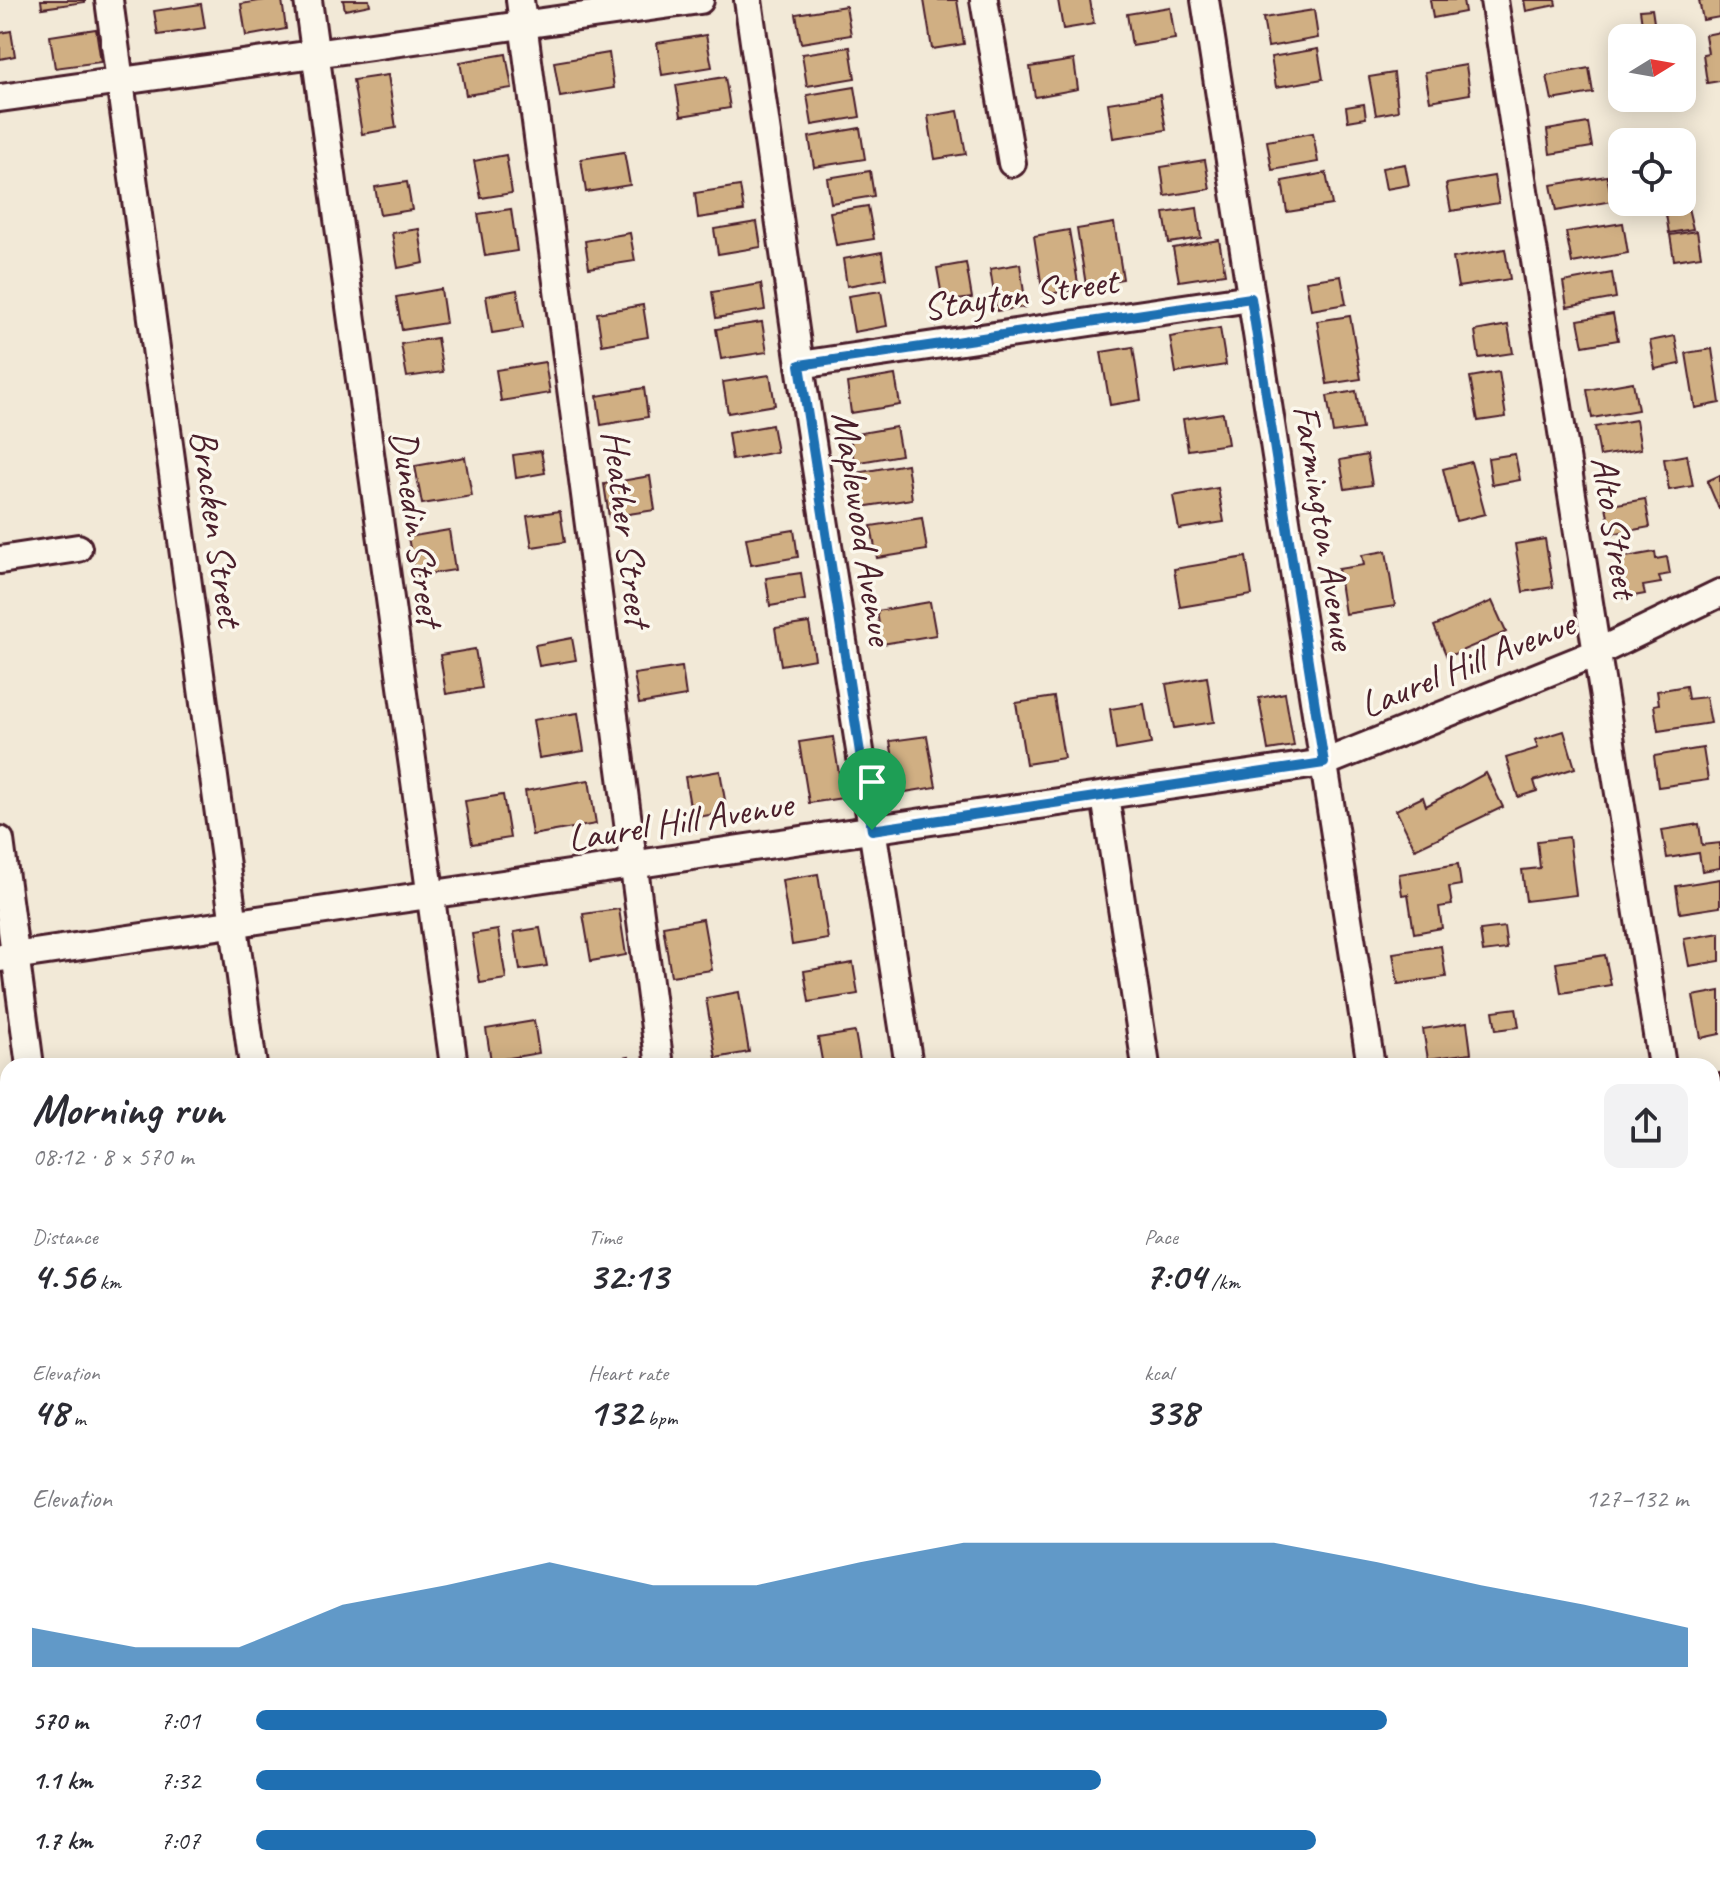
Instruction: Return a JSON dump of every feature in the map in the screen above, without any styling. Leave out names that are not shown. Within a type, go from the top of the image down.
[{"type":"street","name":"Bracken Street","points":[[109,0],[252,1058]]},
{"type":"street","name":"Dunedin Street","points":[[308,0],[428,897],[453,1058]]},
{"type":"street","points":[[0,98],[315,54],[521,12],[700,0]]},
{"type":"street","name":"Maplewood Avenue","points":[[748,0],[800,365],[908,1058]]},
{"type":"street","points":[[984,0],[1012,163]]},
{"type":"street","name":"Farmington Avenue","points":[[1205,0],[1370,1058]]},
{"type":"street","name":"Alto Street","points":[[1494,0],[1661,1058]]},
{"type":"street","name":"Heather Street","points":[[521,12],[659,1058]]},
{"type":"street","name":"Stayton Street","points":[[800,365],[1251,298]]},
{"type":"street","points":[[0,560],[78,548]]},
{"type":"street","name":"Laurel Hill Avenue","points":[[8,957],[1324,763],[1596,653],[1720,593]]},
{"type":"street","points":[[1105,796],[1145,1058]]},
{"type":"street","points":[[0,840],[8,957],[28,1058]]},
{"type":"building","points":[[41,0],[85,0],[85,2],[42,8]]},
{"type":"building","points":[[282,0],[286,29],[246,36],[241,4]]},
{"type":"building","points":[[343,0],[369,0],[370,5],[345,10]]},
{"type":"building","points":[[924,0],[957,0],[964,44],[932,49]]},
{"type":"building","points":[[1058,0],[1090,0],[1094,24],[1063,29]]},
{"type":"building","points":[[1430,0],[1463,0],[1465,12],[1433,18]]},
{"type":"building","points":[[1524,0],[1555,0],[1556,5],[1526,11]]},
{"type":"building","points":[[1699,0],[1720,0],[1720,17],[1703,20]]},
{"type":"building","points":[[201,4],[205,28],[158,35],[154,11]]},
{"type":"building","points":[[846,6],[851,35],[801,43],[796,14]]},
{"type":"building","points":[[1170,7],[1175,39],[1132,46],[1127,14]]},
{"type":"building","points":[[1652,9],[1654,24],[1642,24],[1640,10]]},
{"type":"building","points":[[1314,10],[1318,38],[1268,47],[1263,18]]},
{"type":"building","points":[[96,29],[101,62],[55,68],[50,36]]},
{"type":"building","points":[[11,31],[15,56],[0,59],[0,33]]},
{"type":"building","points":[[1720,32],[1720,81],[1707,83],[1703,54],[1708,53],[1705,35]]},
{"type":"building","points":[[706,35],[712,67],[662,75],[657,43]]},
{"type":"building","points":[[850,47],[855,78],[807,86],[802,54]]},
{"type":"building","points":[[1318,49],[1323,79],[1276,87],[1271,57]]},
{"type":"building","points":[[609,53],[614,88],[560,97],[554,62]]},
{"type":"building","points":[[506,54],[512,88],[466,95],[460,62]]},
{"type":"building","points":[[1074,60],[1078,89],[1035,97],[1030,67]]},
{"type":"building","points":[[1466,65],[1470,94],[1430,101],[1425,72]]},
{"type":"building","points":[[1589,68],[1593,93],[1552,100],[1547,76]]},
{"type":"building","points":[[1394,73],[1398,111],[1376,115],[1369,77]]},
{"type":"building","points":[[388,75],[396,128],[362,134],[353,80]]},
{"type":"building","points":[[725,77],[730,108],[681,116],[676,85]]},
{"type":"building","points":[[855,87],[860,117],[812,125],[807,95]]},
{"type":"building","points":[[1160,95],[1166,130],[1113,138],[1108,103]]},
{"type":"building","points":[[1364,104],[1366,118],[1348,121],[1346,107]]},
{"type":"building","points":[[958,111],[966,154],[935,159],[928,116]]},
{"type":"building","points":[[1588,123],[1592,147],[1550,154],[1547,130]]},
{"type":"building","points":[[860,128],[865,159],[814,167],[809,137]]},
{"type":"building","points":[[1313,133],[1318,162],[1272,170],[1267,141]]},
{"type":"building","points":[[624,152],[630,185],[586,192],[581,159]]},
{"type":"building","points":[[506,155],[512,193],[481,198],[474,161]]},
{"type":"building","points":[[1205,160],[1210,189],[1165,196],[1161,167]]},
{"type":"building","points":[[1405,164],[1409,185],[1386,189],[1382,168]]},
{"type":"building","points":[[870,171],[874,196],[831,203],[827,178]]},
{"type":"building","points":[[1326,173],[1332,205],[1287,212],[1282,181]]},
{"type":"building","points":[[1494,176],[1499,203],[1451,211],[1446,184]]},
{"type":"building","points":[[1607,176],[1608,202],[1556,211],[1551,185]]},
{"type":"building","points":[[407,182],[412,210],[380,215],[375,187]]},
{"type":"building","points":[[740,186],[744,211],[698,218],[695,193]]},
{"type":"building","points":[[868,206],[874,239],[836,245],[830,212]]},
{"type":"building","points":[[1197,208],[1201,238],[1169,243],[1164,213]]},
{"type":"building","points":[[511,209],[517,251],[485,256],[478,214]]},
{"type":"building","points":[[1666,216],[1690,216],[1693,229],[1669,233]]},
{"type":"building","points":[[757,222],[761,247],[718,254],[714,229]]},
{"type":"building","points":[[1114,223],[1123,279],[1086,285],[1077,229]]},
{"type":"building","points":[[1623,223],[1628,253],[1572,263],[1566,232]]},
{"type":"building","points":[[419,229],[424,263],[398,268],[392,233]]},
{"type":"building","points":[[1069,230],[1079,289],[1043,295],[1034,236]]},
{"type":"building","points":[[1697,231],[1701,256],[1674,260],[1670,235]]},
{"type":"building","points":[[630,233],[635,261],[589,268],[585,241]]},
{"type":"building","points":[[1219,240],[1225,274],[1179,281],[1173,248]]},
{"type":"building","points":[[1505,249],[1510,279],[1458,287],[1453,258]]},
{"type":"building","points":[[882,252],[886,279],[847,286],[843,259]]},
{"type":"building","points":[[966,263],[972,298],[943,302],[937,268]]},
{"type":"building","points":[[1020,264],[1026,307],[997,311],[990,269]]},
{"type":"building","points":[[1612,273],[1616,298],[1567,307],[1563,282]]},
{"type":"building","points":[[1341,276],[1346,304],[1311,310],[1306,281]]},
{"type":"building","points":[[761,284],[765,310],[716,318],[712,292]]},
{"type":"building","points":[[441,289],[446,323],[402,330],[396,297]]},
{"type":"building","points":[[517,290],[523,328],[492,333],[486,296]]},
{"type":"building","points":[[881,291],[887,326],[854,332],[848,296]]},
{"type":"building","points":[[643,305],[648,337],[602,345],[597,313]]},
{"type":"building","points":[[1613,314],[1618,340],[1583,346],[1578,320]]},
{"type":"building","points":[[1350,316],[1361,379],[1327,384],[1317,321]]},
{"type":"building","points":[[762,322],[767,352],[721,359],[716,329]]},
{"type":"building","points":[[1508,325],[1513,353],[1479,358],[1475,331]]},
{"type":"building","points":[[1220,328],[1226,365],[1176,373],[1170,337]]},
{"type":"building","points":[[1675,336],[1680,364],[1655,369],[1650,341]]},
{"type":"building","points":[[437,338],[443,372],[407,377],[401,344]]},
{"type":"building","points":[[1133,347],[1141,400],[1110,405],[1101,352]]},
{"type":"building","points":[[1712,349],[1720,403],[1695,408],[1686,353]]},
{"type":"building","points":[[545,362],[550,393],[501,401],[496,370]]},
{"type":"building","points":[[1499,372],[1506,417],[1478,421],[1470,377]]},
{"type":"building","points":[[770,375],[775,405],[728,413],[723,382]]},
{"type":"building","points":[[895,375],[900,405],[851,413],[847,383]]},
{"type":"building","points":[[1633,382],[1638,410],[1592,418],[1587,390]]},
{"type":"building","points":[[644,388],[648,417],[601,425],[597,396]]},
{"type":"building","points":[[1356,391],[1362,429],[1333,433],[1327,396]]},
{"type":"building","points":[[1223,413],[1228,444],[1188,450],[1183,419]]},
{"type":"building","points":[[1636,420],[1641,449],[1600,456],[1595,427]]},
{"type":"building","points":[[772,425],[777,452],[732,460],[728,433]]},
{"type":"building","points":[[896,427],[901,455],[854,463],[850,435]]},
{"type":"building","points":[[541,451],[545,473],[516,478],[513,455]]},
{"type":"building","points":[[1515,454],[1520,480],[1492,485],[1488,458]]},
{"type":"building","points":[[1367,455],[1372,485],[1345,489],[1340,460]]},
{"type":"building","points":[[1687,455],[1693,486],[1669,490],[1664,459]]},
{"type":"building","points":[[465,457],[472,496],[422,504],[415,466]]},
{"type":"building","points":[[1471,462],[1485,514],[1456,521],[1443,469]]},
{"type":"building","points":[[907,464],[912,499],[861,507],[856,473]]},
{"type":"building","points":[[1720,475],[1720,509],[1719,509],[1707,481]]},
{"type":"building","points":[[650,476],[655,510],[609,517],[604,484]]},
{"type":"building","points":[[1218,488],[1224,522],[1179,529],[1173,496]]},
{"type":"building","points":[[1645,499],[1650,527],[1611,534],[1606,506]]},
{"type":"building","points":[[560,511],[565,542],[532,547],[527,516]]},
{"type":"building","points":[[922,518],[927,550],[877,558],[871,526]]},
{"type":"building","points":[[449,530],[455,570],[415,576],[408,537]]},
{"type":"building","points":[[794,530],[798,557],[751,565],[746,538]]},
{"type":"building","points":[[1545,539],[1553,587],[1523,592],[1515,544]]},
{"type":"building","points":[[1386,551],[1395,606],[1345,614],[1338,569],[1364,565],[1362,555]]},
{"type":"building","points":[[1655,552],[1656,559],[1667,557],[1670,574],[1659,576],[1661,583],[1643,586],[1645,594],[1623,598],[1620,558]]},
{"type":"building","points":[[1246,557],[1252,595],[1180,607],[1174,569]]},
{"type":"building","points":[[801,573],[805,600],[770,606],[766,578]]},
{"type":"building","points":[[1492,601],[1506,632],[1447,657],[1434,626]]},
{"type":"building","points":[[930,602],[936,635],[882,644],[877,611]]},
{"type":"building","points":[[809,623],[815,659],[781,665],[775,628]]},
{"type":"building","points":[[572,638],[576,660],[539,666],[535,645]]},
{"type":"building","points":[[475,649],[482,688],[446,694],[440,655]]},
{"type":"building","points":[[682,667],[686,696],[639,704],[634,674]]},
{"type":"building","points":[[1207,677],[1214,722],[1174,728],[1166,684]]},
{"type":"building","points":[[1686,686],[1688,699],[1706,697],[1711,723],[1658,731],[1654,705],[1659,704],[1657,691]]},
{"type":"building","points":[[1285,693],[1294,746],[1268,750],[1259,698]]},
{"type":"building","points":[[1054,697],[1064,758],[1026,764],[1016,703]]},
{"type":"building","points":[[1144,704],[1151,744],[1116,750],[1110,709]]},
{"type":"building","points":[[578,713],[584,751],[539,758],[533,720]]},
{"type":"building","points":[[1564,731],[1575,768],[1534,781],[1537,791],[1518,797],[1506,758],[1538,748],[1535,740]]},
{"type":"building","points":[[927,736],[936,787],[899,793],[890,741]]},
{"type":"building","points":[[833,737],[843,798],[809,803],[799,742]]},
{"type":"building","points":[[1703,748],[1708,780],[1658,787],[1654,756]]},
{"type":"building","points":[[720,771],[727,812],[692,818],[685,777]]},
{"type":"building","points":[[1486,773],[1503,807],[1415,849],[1396,810],[1423,797],[1426,806]]},
{"type":"building","points":[[589,780],[596,824],[532,835],[525,791]]},
{"type":"building","points":[[503,795],[510,838],[472,844],[465,801]]},
{"type":"building","points":[[1699,824],[1702,845],[1720,843],[1720,868],[1702,871],[1699,853],[1667,858],[1662,830]]},
{"type":"building","points":[[1569,837],[1576,895],[1526,901],[1522,870],[1540,868],[1537,841]]},
{"type":"building","points":[[1458,864],[1461,885],[1449,887],[1452,905],[1439,907],[1442,928],[1414,933],[1408,894],[1402,895],[1399,874]]},
{"type":"building","points":[[818,874],[828,939],[792,945],[782,880]]},
{"type":"building","points":[[1720,879],[1720,907],[1680,913],[1676,886]]},
{"type":"building","points":[[619,909],[626,955],[591,961],[583,914]]},
{"type":"building","points":[[703,919],[712,970],[671,976],[663,926]]},
{"type":"building","points":[[1504,927],[1507,949],[1483,952],[1480,930]]},
{"type":"building","points":[[540,928],[547,966],[520,970],[514,932]]},
{"type":"building","points":[[498,930],[506,979],[480,983],[472,934]]},
{"type":"building","points":[[1720,933],[1720,961],[1689,966],[1684,939]]},
{"type":"building","points":[[1441,946],[1446,977],[1398,984],[1393,953]]},
{"type":"building","points":[[1605,955],[1611,985],[1561,993],[1556,963]]},
{"type":"building","points":[[853,963],[858,994],[809,1002],[804,971]]},
{"type":"building","points":[[1720,991],[1720,1034],[1701,1038],[1693,996]]},
{"type":"building","points":[[739,992],[749,1052],[716,1058],[706,998]]},
{"type":"building","points":[[1516,1008],[1519,1027],[1496,1030],[1493,1011]]},
{"type":"building","points":[[534,1021],[539,1053],[491,1058],[486,1029]]},
{"type":"building","points":[[1467,1022],[1471,1053],[1428,1058],[1423,1029]]},
{"type":"building","points":[[855,1032],[860,1058],[822,1058],[818,1038]]},
{"type":"route","points":[[1251,298],[1324,763],[872,830],[800,365],[1251,298]]}]
